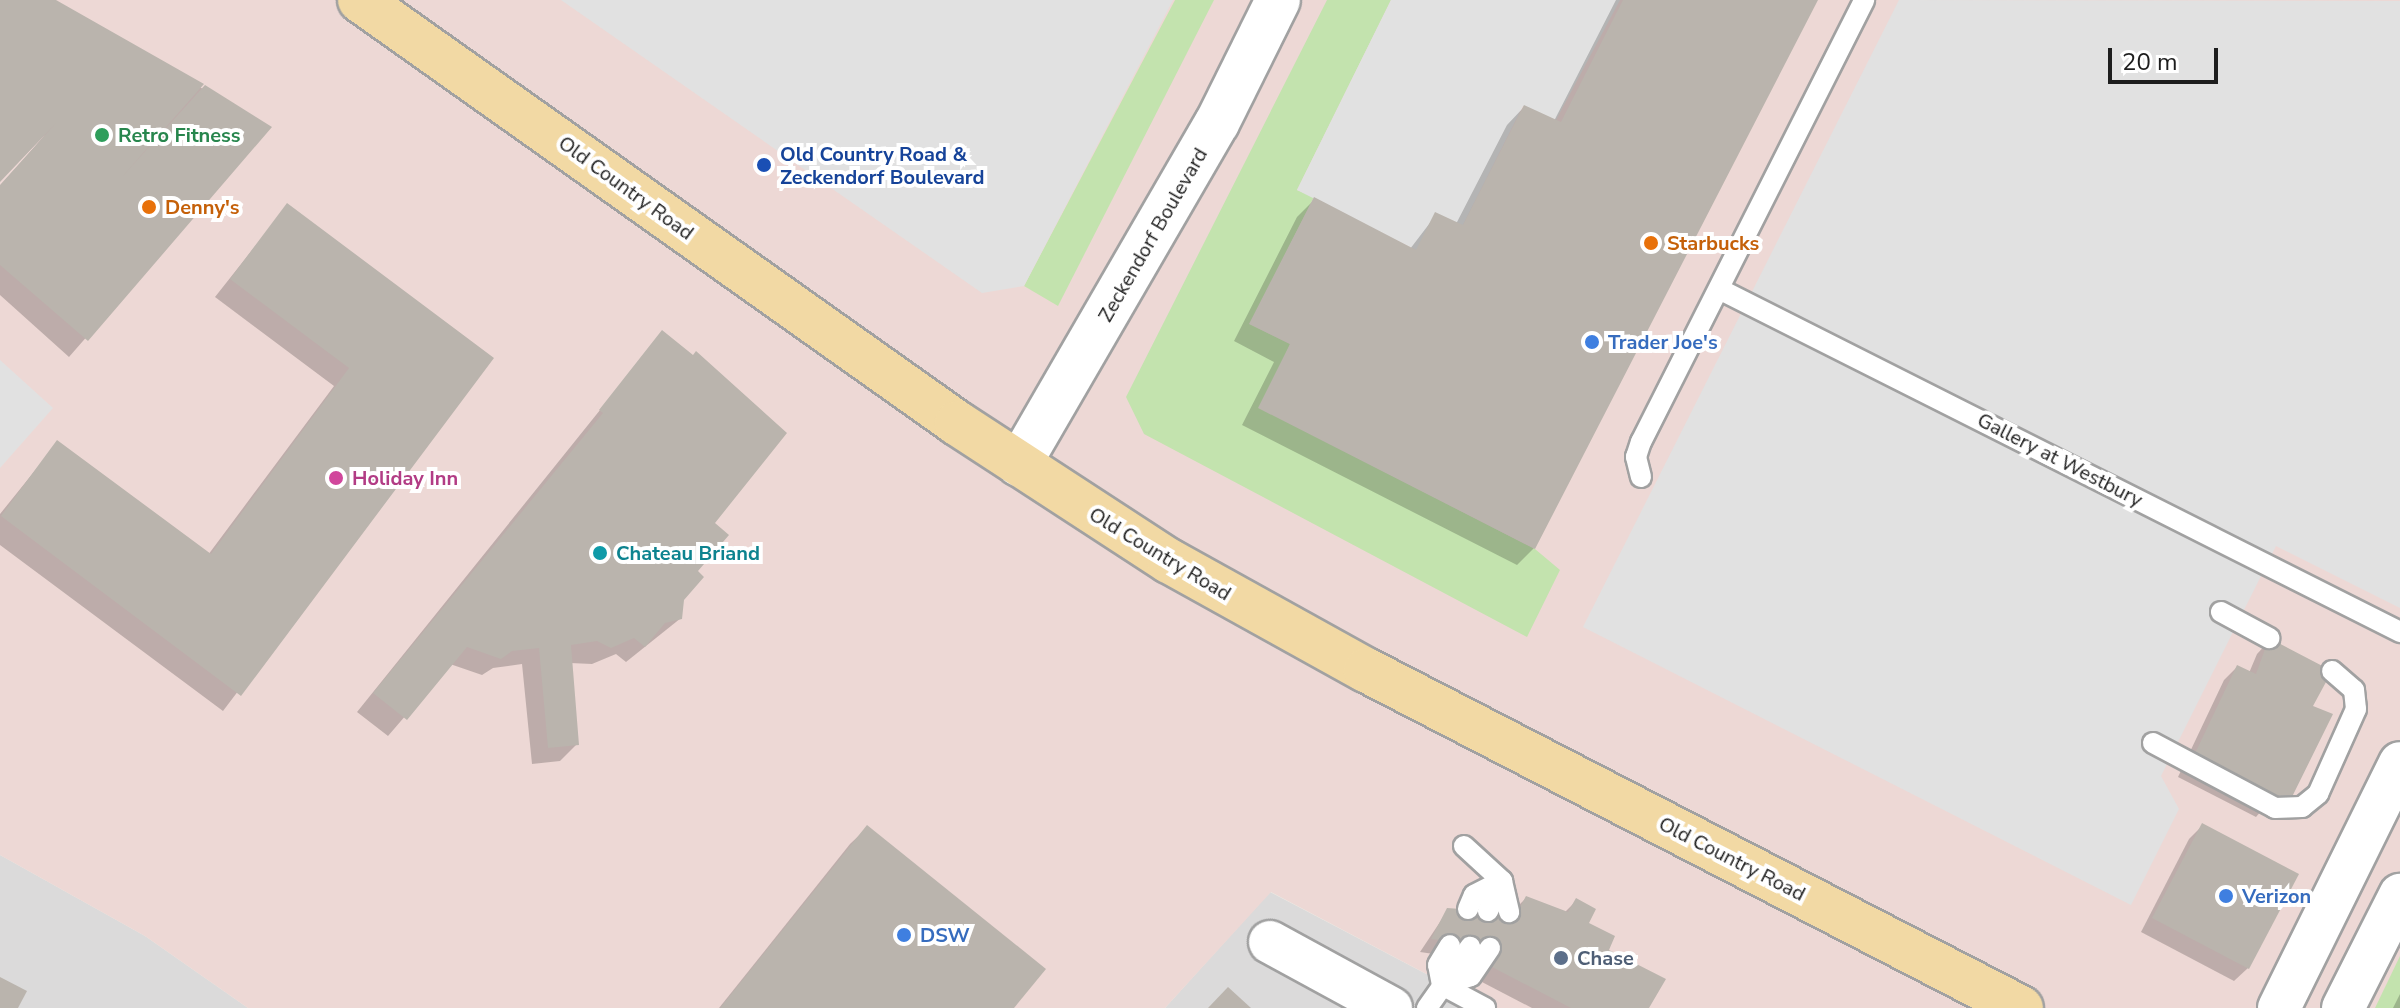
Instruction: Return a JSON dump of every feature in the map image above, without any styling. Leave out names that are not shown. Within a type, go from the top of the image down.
[{"type":"main road","name":"Old Country Road","points":[[360,0],[1019,464],[1169,561],[1340,656],[2021,1008]]},
{"type":"street","name":"Zeckendorf Boulevard","points":[[1019,464],[1217,123],[1278,0]]},
{"type":"street","points":[[2279,1008],[2400,763]]},
{"type":"street","points":[[2343,1008],[2400,895]]},
{"type":"street","points":[[1270,942],[1391,1008]]},
{"type":"lane","points":[[1641,477],[1636,457],[1641,442],[1864,0]]},
{"type":"lane","name":"Gallery at Westbury","points":[[1719,289],[2400,632]]},
{"type":"lane","points":[[2221,612],[2269,638]]},
{"type":"lane","points":[[2153,743],[2275,808],[2302,807],[2318,794],[2356,709],[2354,690],[2332,671]]},
{"type":"lane","points":[[1464,846],[1502,881]]},
{"type":"lane","points":[[1502,881],[1488,911],[1474,895],[1502,881]]},
{"type":"lane","points":[[1427,1008],[1442,985],[1471,976],[1470,947],[1438,965],[1442,985]]},
{"type":"lane","points":[[1442,985],[1485,1008]]},
{"type":"shaded area","points":[[0,0],[2400,0],[2400,1008],[1491,1008],[1271,892],[1165,1008],[248,1008],[145,936],[0,855]]},
{"type":"shaded area","points":[[561,0],[1173,0],[1024,286],[982,293]]},
{"type":"shaded area","points":[[1391,0],[1620,0],[1556,120],[1523,106],[1463,225],[1416,250],[1297,190]]},
{"type":"shaded area","points":[[1899,0],[2400,1],[2400,608],[2276,546],[2161,776],[2179,809],[2131,905],[1583,627]]},
{"type":"shaded area","points":[[0,360],[53,408],[0,468]]},
{"type":"shaded area","points":[[0,855],[145,936],[248,1008],[0,1008]]},
{"type":"shaded area","points":[[1270,892],[1491,1008],[1165,1008]]},
{"type":"green space","points":[[1175,0],[1214,0],[1058,306],[1024,286]]},
{"type":"green space","points":[[1327,0],[1391,0],[1297,190],[1314,197],[1250,324],[1290,344],[1262,409],[1535,549],[1560,570],[1527,637],[1144,434],[1126,397]]},
{"type":"green space","points":[[2400,956],[2400,1008],[2375,1008]]},
{"type":"building","points":[[0,0],[56,0],[204,84],[121,178],[205,85],[272,127],[88,341],[0,265],[0,185],[56,123],[0,182]]},
{"type":"building","points":[[1623,0],[1818,0],[1535,549],[1258,408],[1290,344],[1249,324],[1314,197],[1416,250],[1435,212],[1463,225],[1524,105],[1561,122]]},
{"type":"building","name":"Holiday Inn","points":[[287,203],[494,358],[241,696],[1,516],[57,440],[211,554],[349,368],[230,279]]},
{"type":"building","name":"Chateau Briand","points":[[662,330],[693,355],[696,351],[787,433],[715,523],[729,535],[698,571],[704,577],[684,600],[682,619],[665,623],[645,647],[634,638],[611,648],[597,641],[571,645],[579,745],[548,748],[539,648],[512,651],[501,659],[467,647],[407,720],[373,693],[603,413],[599,410]]},
{"type":"building","points":[[2269,638],[2332,671],[2313,706],[2333,714],[2289,803],[2190,764],[2237,665],[2256,674]]},
{"type":"building","name":"Verizon","points":[[2202,823],[2299,874],[2249,969],[2152,918]]},
{"type":"building","points":[[867,825],[1046,969],[1014,1008],[720,1008]]},
{"type":"building","name":"Chase","points":[[1526,896],[1568,912],[1576,898],[1596,909],[1589,923],[1615,936],[1609,950],[1666,979],[1649,1008],[1571,1008],[1492,967],[1501,948],[1431,939],[1447,908],[1517,913]]},
{"type":"building","points":[[0,977],[27,991],[18,1008],[0,1008]]},
{"type":"building","points":[[1228,987],[1251,1008],[1208,1008]]},
{"type":"place","name":"Retro Fitness","points":[[102,135]]},
{"type":"place","name":"Old Country Road & Zeckendorf Boulevard","points":[[764,165]]},
{"type":"place","name":"Denny's","points":[[149,207]]},
{"type":"place","name":"Starbucks","points":[[1651,243]]},
{"type":"place","name":"Trader Joe's","points":[[1592,342]]},
{"type":"place","name":"Holiday Inn","points":[[336,478]]},
{"type":"place","name":"Chateau Briand","points":[[600,553]]},
{"type":"place","name":"Verizon","points":[[2226,896]]},
{"type":"place","name":"DSW","points":[[904,935]]},
{"type":"place","name":"Chase","points":[[1561,958]]}]
